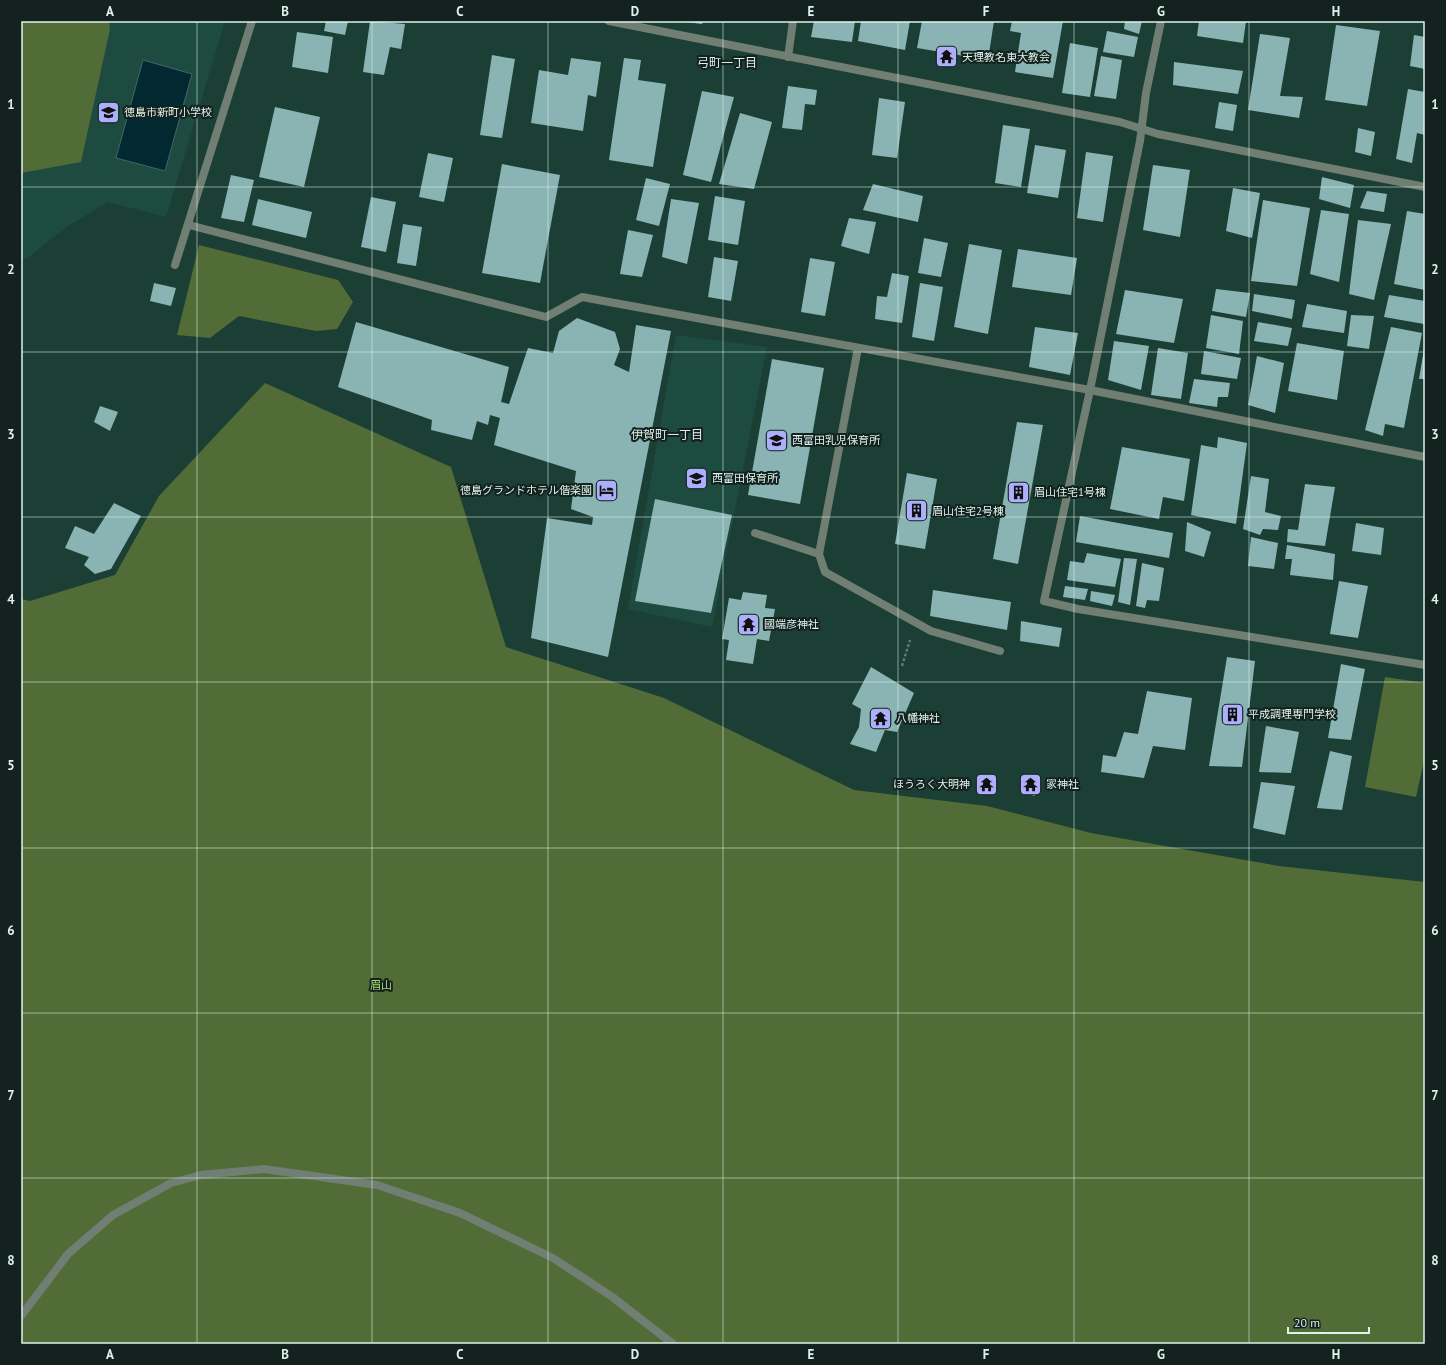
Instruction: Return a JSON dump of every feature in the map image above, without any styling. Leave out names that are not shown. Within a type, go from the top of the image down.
[{"type":"street","points":[[175,265],[189,225],[252,21]]},
{"type":"street","points":[[609,21],[1120,122],[1141,129],[1425,186]]},
{"type":"street","points":[[788,57],[793,21]]},
{"type":"street","points":[[1161,21],[1090,390],[1044,601],[1078,609],[1425,665]]},
{"type":"street","points":[[189,225],[546,317],[582,297],[1090,390],[1425,457]]},
{"type":"street","points":[[858,348],[819,554],[826,572],[931,631],[1000,651]]},
{"type":"street","points":[[755,533],[819,554]]},
{"type":"street","points":[[21,1316],[68,1254],[112,1215],[171,1183],[201,1175],[264,1169],[377,1185],[460,1213],[553,1258],[611,1296],[673,1344]]},
{"type":"path","points":[[902,666],[915,622]]},
{"type":"shaded area","name":"徳島市新町小学校","points":[[21,21],[225,21],[166,217],[108,202],[68,226],[26,259],[21,259]]},
{"type":"shaded area","points":[[143,60],[192,74],[165,171],[116,158]]},
{"type":"shaded area","name":"西富田保育所","points":[[676,335],[767,347],[712,627],[628,609]]},
{"type":"green space","points":[[21,21],[109,21],[110,29],[81,162],[21,173]]},
{"type":"green space","points":[[199,245],[338,280],[353,302],[337,329],[316,331],[239,316],[210,338],[177,335]]},
{"type":"green space","name":"眉山","points":[[265,383],[451,467],[506,647],[664,698],[854,790],[987,806],[1091,833],[1279,866],[1425,882],[1425,1344],[21,1344],[21,599],[30,601],[115,575],[159,496]]},
{"type":"green space","points":[[1385,677],[1425,683],[1425,756],[1416,797],[1365,787]]},
{"type":"building","points":[[326,21],[348,21],[345,35],[324,31]]},
{"type":"building","points":[[370,21],[405,24],[401,49],[390,47],[384,75],[363,72]]},
{"type":"building","points":[[679,21],[703,21],[702,24]]},
{"type":"building","points":[[814,21],[855,21],[852,42],[811,37]]},
{"type":"building","points":[[861,21],[910,21],[905,50],[858,41]]},
{"type":"building","points":[[922,21],[994,21],[988,60],[917,48]]},
{"type":"building","points":[[1012,21],[1063,21],[1053,78],[1015,72],[1021,33],[1010,31]]},
{"type":"building","points":[[1125,21],[1142,21],[1139,34],[1124,29]]},
{"type":"building","points":[[1199,21],[1246,21],[1243,43],[1197,36]]},
{"type":"building","points":[[1336,25],[1380,31],[1367,106],[1325,100]]},
{"type":"building","points":[[1107,31],[1138,37],[1134,57],[1103,52]]},
{"type":"building","points":[[297,32],[333,37],[328,73],[292,67]]},
{"type":"building","points":[[1260,34],[1290,38],[1280,96],[1303,97],[1299,118],[1248,110]]},
{"type":"building","points":[[1414,35],[1425,37],[1425,69],[1410,66]]},
{"type":"building","points":[[1070,43],[1098,48],[1090,97],[1062,93]]},
{"type":"building","points":[[492,55],[515,59],[502,138],[480,135]]},
{"type":"building","points":[[1101,56],[1122,60],[1116,99],[1094,96]]},
{"type":"building","points":[[571,58],[601,62],[596,97],[588,95],[583,131],[531,123],[539,70],[568,75]]},
{"type":"building","points":[[624,58],[641,60],[638,80],[666,84],[653,167],[609,160]]},
{"type":"building","points":[[1174,62],[1243,71],[1238,94],[1173,85]]},
{"type":"building","points":[[788,86],[817,90],[815,105],[805,104],[802,130],[782,128]]},
{"type":"building","points":[[1408,89],[1425,92],[1425,135],[1417,133],[1412,163],[1396,159]]},
{"type":"building","points":[[702,91],[734,97],[711,182],[683,175]]},
{"type":"building","points":[[879,98],[905,102],[897,158],[872,155]]},
{"type":"building","points":[[1219,102],[1237,105],[1233,131],[1215,128]]},
{"type":"building","points":[[275,107],[320,117],[304,187],[259,177]]},
{"type":"building","points":[[740,113],[772,122],[754,189],[719,184]]},
{"type":"building","points":[[1003,125],[1030,129],[1021,187],[995,183]]},
{"type":"building","points":[[1358,128],[1375,132],[1371,156],[1355,152]]},
{"type":"building","points":[[1035,145],[1066,150],[1058,198],[1027,193]]},
{"type":"building","points":[[1086,152],[1113,156],[1103,222],[1077,218]]},
{"type":"building","points":[[428,153],[453,158],[444,202],[419,197]]},
{"type":"building","points":[[502,164],[560,175],[540,283],[482,273]]},
{"type":"building","points":[[1153,165],[1190,170],[1180,237],[1143,230]]},
{"type":"building","points":[[231,175],[254,180],[244,222],[221,218]]},
{"type":"building","points":[[1322,177],[1354,185],[1350,208],[1319,199]]},
{"type":"building","points":[[646,178],[670,184],[659,226],[636,220]]},
{"type":"building","points":[[873,184],[923,196],[918,222],[863,210]]},
{"type":"building","points":[[1233,188],[1260,193],[1252,238],[1226,231]]},
{"type":"building","points":[[1367,191],[1387,194],[1384,212],[1360,208]]},
{"type":"building","points":[[715,196],[745,201],[738,245],[708,240]]},
{"type":"building","points":[[371,197],[396,202],[386,252],[361,247]]},
{"type":"building","points":[[258,199],[312,212],[306,238],[252,225]]},
{"type":"building","points":[[671,199],[699,203],[687,264],[662,257]]},
{"type":"building","points":[[1263,200],[1310,208],[1297,286],[1251,281]]},
{"type":"building","points":[[1321,210],[1349,214],[1339,282],[1310,274]]},
{"type":"building","points":[[1407,211],[1425,214],[1425,290],[1394,284]]},
{"type":"building","points":[[849,218],[876,222],[869,254],[841,246]]},
{"type":"building","points":[[1358,220],[1391,224],[1374,300],[1349,294]]},
{"type":"building","points":[[403,224],[422,227],[416,266],[397,263]]},
{"type":"building","points":[[628,230],[653,235],[642,277],[620,274]]},
{"type":"building","points":[[924,238],[948,243],[941,277],[918,273]]},
{"type":"building","points":[[969,244],[1002,250],[988,334],[954,327]]},
{"type":"building","points":[[1018,249],[1077,258],[1071,295],[1012,287]]},
{"type":"building","points":[[714,257],[738,261],[731,301],[708,297]]},
{"type":"building","points":[[810,258],[835,262],[825,316],[801,312]]},
{"type":"building","points":[[892,273],[909,276],[902,323],[875,319],[877,296],[887,297]]},
{"type":"building","points":[[154,283],[176,288],[171,306],[150,301]]},
{"type":"building","points":[[920,283],[943,287],[934,341],[912,337]]},
{"type":"building","points":[[1216,289],[1250,293],[1246,317],[1212,311]]},
{"type":"building","points":[[1125,290],[1183,299],[1174,343],[1116,334]]},
{"type":"building","points":[[1254,294],[1295,300],[1292,319],[1252,311]]},
{"type":"building","points":[[1389,295],[1425,301],[1424,324],[1384,317]]},
{"type":"building","points":[[1307,304],[1347,311],[1344,333],[1302,327]]},
{"type":"building","points":[[1211,315],[1243,321],[1239,354],[1206,348]]},
{"type":"building","points":[[1351,315],[1374,316],[1369,349],[1347,346]]},
{"type":"building","name":"徳島グランドホテル偕楽園","points":[[577,318],[615,332],[620,349],[614,365],[629,372],[636,325],[671,331],[608,657],[531,638],[547,518],[592,525],[593,517],[571,509],[576,471],[494,445],[500,418],[490,415],[488,425],[477,421],[472,440],[431,430],[432,420],[338,387],[356,322],[509,367],[501,402],[509,404],[528,348],[553,353],[559,331]]},
{"type":"building","points":[[1258,322],[1292,328],[1288,346],[1254,341]]},
{"type":"building","points":[[1035,327],[1078,333],[1070,375],[1029,367]]},
{"type":"building","points":[[1391,327],[1422,333],[1404,428],[1385,424],[1383,436],[1365,430]]},
{"type":"building","points":[[1114,341],[1149,346],[1141,390],[1108,380]]},
{"type":"building","points":[[1297,343],[1344,351],[1337,400],[1288,391]]},
{"type":"building","points":[[1158,348],[1188,353],[1181,399],[1151,395]]},
{"type":"building","points":[[1424,349],[1425,379],[1419,379]]},
{"type":"building","points":[[1204,351],[1241,358],[1237,379],[1201,374]]},
{"type":"building","points":[[1257,356],[1284,363],[1275,413],[1248,405]]},
{"type":"building","points":[[772,359],[824,368],[800,504],[748,495]]},
{"type":"building","points":[[1194,379],[1230,383],[1228,397],[1218,397],[1217,407],[1189,403]]},
{"type":"building","points":[[100,406],[118,412],[110,431],[94,422]]},
{"type":"building","name":"眉山住宅1号棟","points":[[1017,422],[1043,425],[1018,564],[993,559]]},
{"type":"building","points":[[1218,437],[1247,443],[1236,524],[1191,515],[1201,445],[1217,448]]},
{"type":"building","points":[[1122,447],[1190,459],[1184,501],[1163,497],[1159,519],[1110,509]]},
{"type":"building","name":"眉山住宅2号棟","points":[[907,473],[937,479],[925,549],[895,544]]},
{"type":"building","points":[[1251,476],[1269,479],[1265,512],[1281,516],[1278,530],[1263,529],[1260,535],[1243,529]]},
{"type":"building","points":[[1305,484],[1335,487],[1325,546],[1287,542],[1288,529],[1298,530]]},
{"type":"building","points":[[655,499],[732,515],[711,613],[635,601]]},
{"type":"building","points":[[114,503],[141,516],[111,569],[95,574],[84,565],[89,557],[65,548],[75,526],[94,534]]},
{"type":"building","points":[[1080,516],[1173,533],[1169,558],[1076,542]]},
{"type":"building","points":[[1187,522],[1211,532],[1204,557],[1185,551]]},
{"type":"building","points":[[1356,523],[1384,528],[1381,555],[1352,551]]},
{"type":"building","points":[[1251,537],[1278,543],[1274,569],[1248,566]]},
{"type":"building","points":[[1287,545],[1335,554],[1333,580],[1290,575],[1292,559],[1285,559]]},
{"type":"building","points":[[1087,553],[1121,559],[1115,587],[1067,580],[1070,561],[1084,563]]},
{"type":"building","points":[[1124,558],[1137,559],[1130,605],[1118,602]]},
{"type":"building","points":[[1142,563],[1164,568],[1159,601],[1147,600],[1145,608],[1136,606]]},
{"type":"building","points":[[1339,581],[1368,586],[1358,638],[1330,634]]},
{"type":"building","points":[[1065,586],[1088,589],[1085,600],[1063,597]]},
{"type":"building","points":[[933,590],[1011,602],[1007,630],[930,616]]},
{"type":"building","points":[[1091,591],[1115,595],[1112,606],[1090,601]]},
{"type":"building","name":"國端彦神社","points":[[743,592],[767,595],[765,608],[775,609],[769,641],[757,639],[753,664],[726,660],[729,640],[722,639],[729,598],[741,600]]},
{"type":"building","points":[[1021,621],[1062,628],[1059,647],[1020,641]]},
{"type":"building","name":"平成調理専門学校","points":[[1227,657],[1255,661],[1242,767],[1209,766]]},
{"type":"building","points":[[1341,664],[1365,669],[1351,740],[1328,738]]},
{"type":"building","name":"八幡神社","points":[[871,667],[914,693],[897,732],[885,730],[876,752],[850,744],[859,727],[861,709],[852,704]]},
{"type":"building","points":[[1147,691],[1192,698],[1185,750],[1153,746],[1144,778],[1101,772],[1103,755],[1116,757],[1124,732],[1138,734]]},
{"type":"building","points":[[1266,726],[1299,732],[1291,773],[1259,772]]},
{"type":"building","points":[[1330,751],[1352,756],[1342,810],[1317,808]]},
{"type":"building","name":"家神社","points":[[1024,774],[1039,776],[1035,796],[1020,792]]},
{"type":"building","points":[[1261,782],[1295,786],[1285,835],[1253,828]]},
{"type":"place","name":"天理教名東大教会","points":[[947,57]]},
{"type":"place","name":"徳島市新町小学校","points":[[109,112]]},
{"type":"place","name":"西富田乳児保育所","points":[[777,440]]},
{"type":"place","name":"西富田保育所","points":[[696,478]]},
{"type":"place","name":"徳島グランドホテル偕楽園","points":[[607,490]]},
{"type":"place","name":"眉山住宅1号棟","points":[[1018,492]]},
{"type":"place","name":"眉山住宅2号棟","points":[[916,511]]},
{"type":"place","name":"國端彦神社","points":[[748,624]]},
{"type":"place","name":"平成調理専門学校","points":[[1233,714]]},
{"type":"place","name":"八幡神社","points":[[881,718]]},
{"type":"place","name":"ほうろく大明神","points":[[986,784]]},
{"type":"place","name":"家神社","points":[[1030,784]]},
{"type":"district","name":"弓町一丁目","points":[[727,62]]},
{"type":"district","name":"伊賀町一丁目","points":[[667,434]]}]
